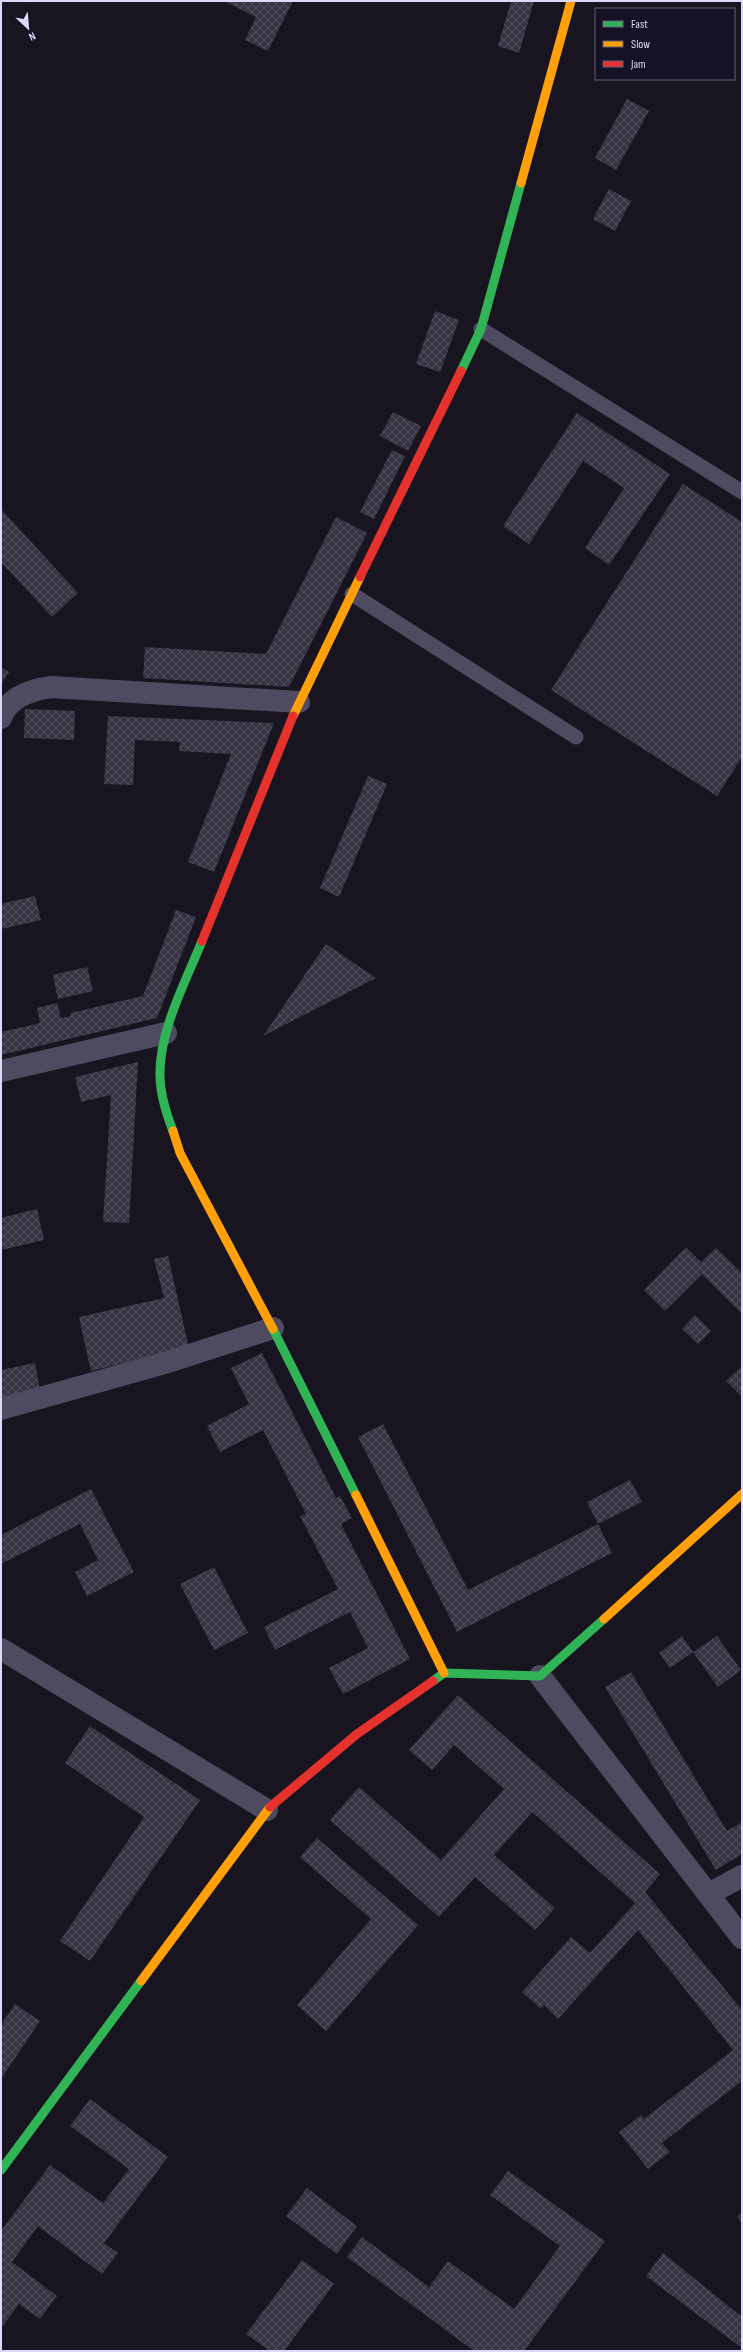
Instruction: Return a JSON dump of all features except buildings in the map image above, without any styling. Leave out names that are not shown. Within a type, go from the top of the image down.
[{"type":"street","points":[[444,1673],[273,1328],[180,1153],[163,1103],[160,1074],[166,1033],[219,896],[299,702],[481,329],[570,1]]},
{"type":"street","points":[[1,718],[17,697],[30,690],[51,686],[299,702]]},
{"type":"street","points":[[1,1071],[166,1033]]},
{"type":"street","points":[[1,1409],[165,1363],[273,1328]]},
{"type":"street","points":[[1,2170],[267,1810],[357,1734],[444,1673],[540,1676],[742,1494]]},
{"type":"street","points":[[1,1650],[267,1810]]},
{"type":"street","points":[[540,1676],[742,1938]]},
{"type":"street","points":[[709,1894],[742,1876]]},
{"type":"lane","points":[[481,329],[742,492]]},
{"type":"lane","points":[[352,594],[576,737]]},
{"type":"traffic: fast","points":[[461,371],[481,329],[521,183]]},
{"type":"traffic: fast","points":[[173,1131],[162,1097],[160,1075],[161,1058],[164,1041],[175,1006],[202,941]]},
{"type":"traffic: fast","points":[[273,1329],[356,1495]]},
{"type":"traffic: fast","points":[[433,1681],[444,1673],[540,1676],[604,1619]]},
{"type":"traffic: fast","points":[[1,2170],[141,1981]]},
{"type":"traffic: slow","points":[[521,183],[571,1]]},
{"type":"traffic: slow","points":[[293,716],[360,577]]},
{"type":"traffic: slow","points":[[173,1131],[180,1153],[273,1329]]},
{"type":"traffic: slow","points":[[604,1619],[742,1494]]},
{"type":"traffic: slow","points":[[356,1495],[444,1673]]},
{"type":"traffic: slow","points":[[141,1981],[270,1807]]},
{"type":"traffic: jam","points":[[360,577],[461,371]]},
{"type":"traffic: jam","points":[[202,941],[293,716]]},
{"type":"traffic: jam","points":[[270,1807],[357,1734],[433,1681]]}]
